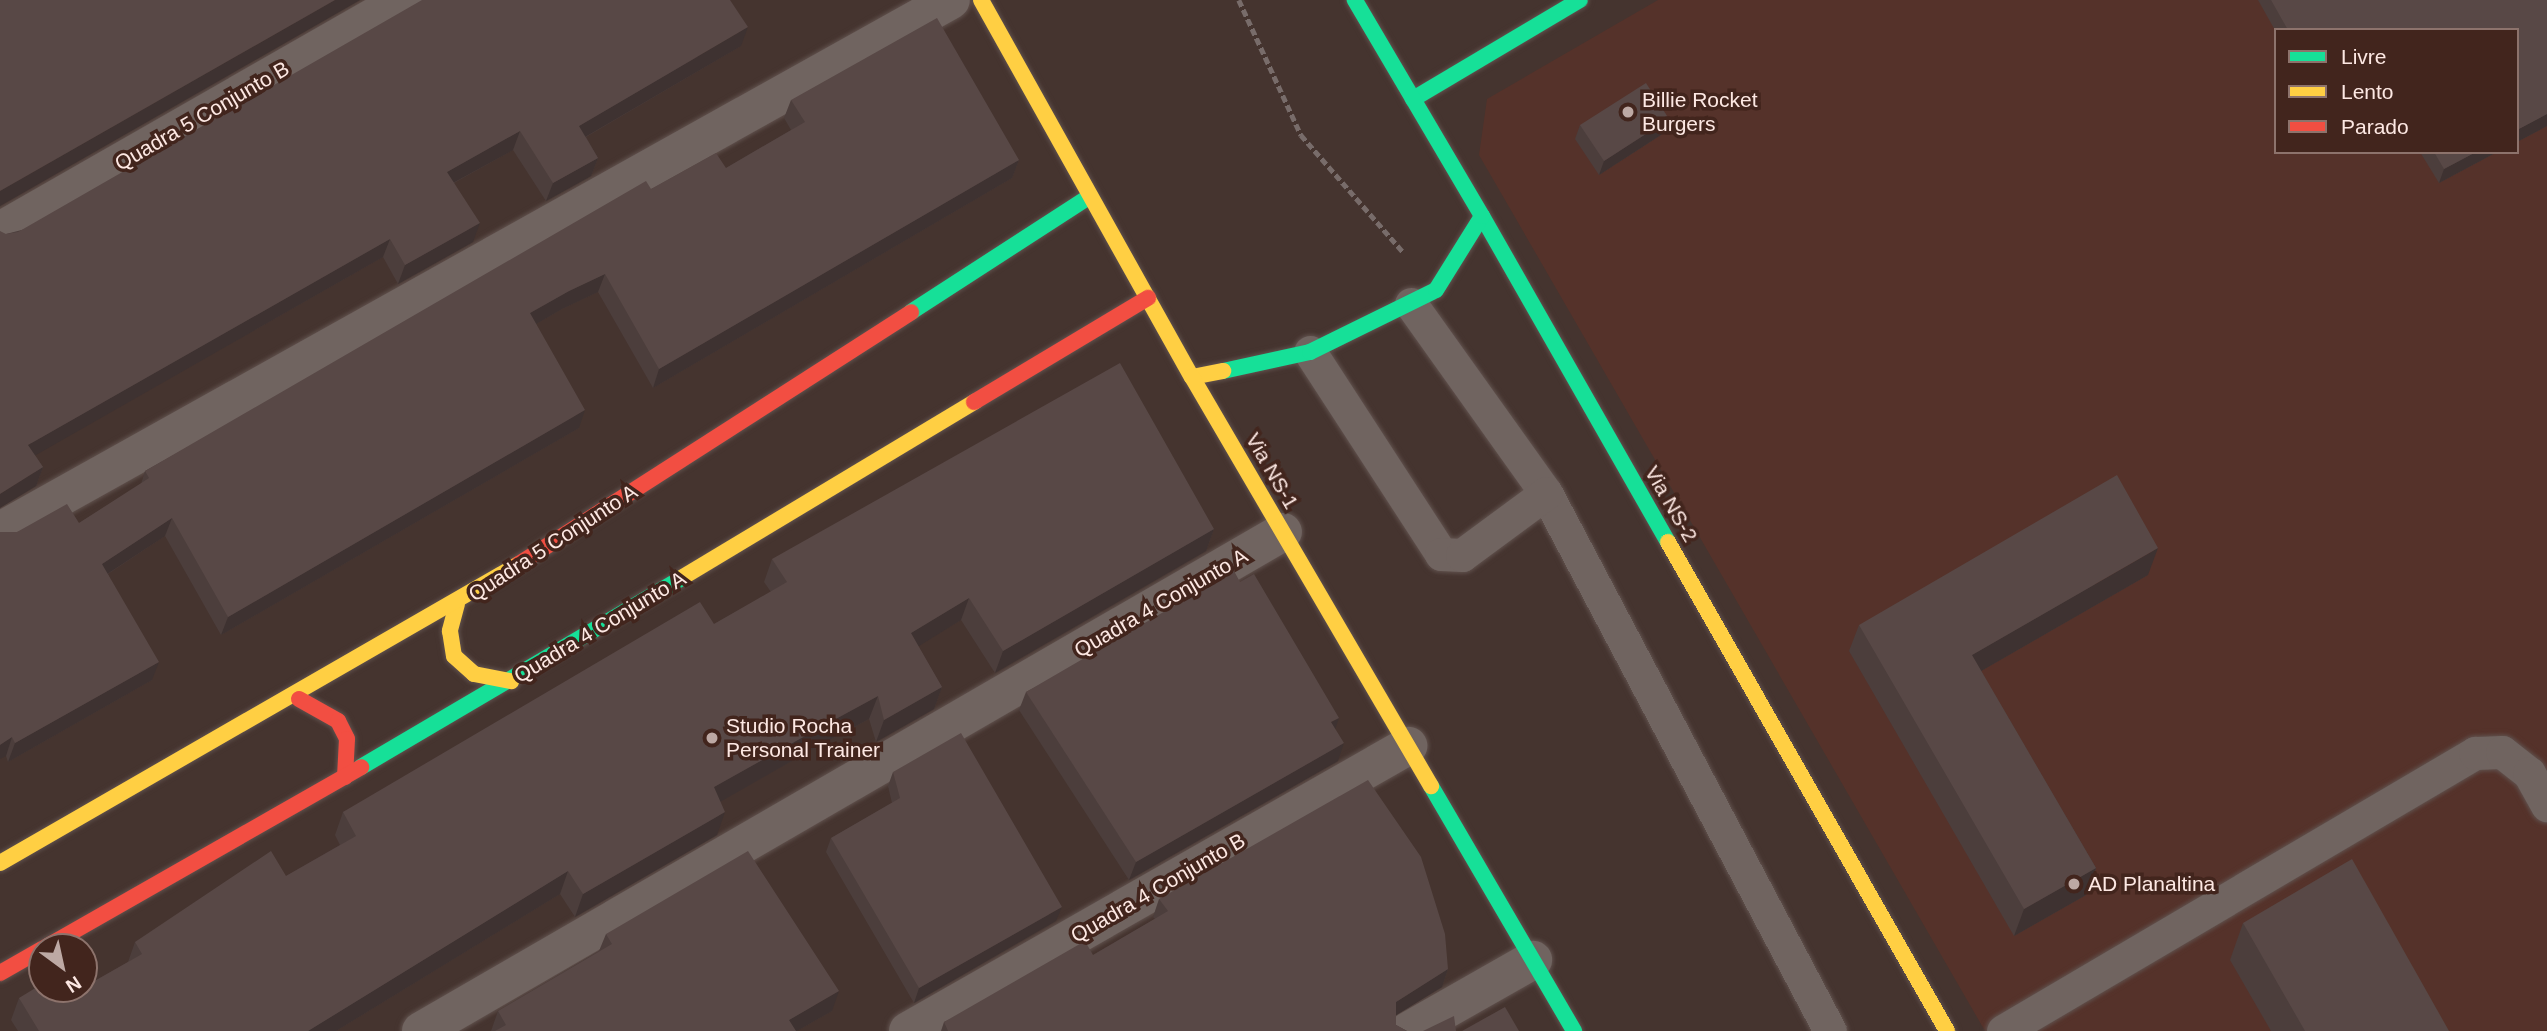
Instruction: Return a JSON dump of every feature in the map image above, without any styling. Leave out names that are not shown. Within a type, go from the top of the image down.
[{"type":"street","name":"Quadra 5 Conjunto B","points":[[0,231],[404,0]]},
{"type":"street","points":[[0,531],[951,0]]},
{"type":"street","name":"Via NS-1","points":[[981,0],[1192,377],[1533,960]]},
{"type":"street","name":"Via NS-2","points":[[1355,0],[1482,216],[1947,1031]]},
{"type":"street","points":[[1413,100],[1580,0]]},
{"type":"street","name":"Quadra 5 Conjunto A","points":[[0,863],[299,699],[457,604],[1090,195]]},
{"type":"street","points":[[1192,377],[1310,352],[1411,304],[1436,290],[1482,216]]},
{"type":"street","name":"Quadra 4 Conjunto A","points":[[70,933],[511,681],[1148,298]]},
{"type":"street","name":"Quadra 4 Conjunto A","points":[[421,1031],[1283,532]]},
{"type":"street","points":[[457,604],[450,631],[454,656],[474,674],[511,681]]},
{"type":"street","points":[[299,699],[338,721],[347,739],[345,777]]},
{"type":"street","name":"Quadra 4 Conjunto B","points":[[908,1031],[1408,746]]},
{"type":"street","name":"Quadra 4 Conjunto A","points":[[0,973],[28,957]]},
{"type":"street","points":[[1408,1031],[1533,960],[1574,1031]]},
{"type":"lane","points":[[1411,304],[1546,494],[1830,1031]]},
{"type":"lane","points":[[1310,352],[1441,554],[1462,555],[1546,494]]},
{"type":"lane","points":[[2003,1031],[2475,753],[2502,752],[2529,774],[2547,805]]},
{"type":"shaded area","points":[[1658,0],[2547,0],[2547,1031],[1985,1031],[1479,155],[1487,99]]},
{"type":"building","points":[[0,0],[335,0],[0,191]]},
{"type":"building","points":[[422,0],[730,0],[748,27],[579,126],[598,158],[553,183],[520,131],[447,172],[480,223],[405,265],[390,239],[28,445],[43,467],[0,494],[0,231],[6,234],[18,232]]},
{"type":"building","points":[[2271,0],[2547,0],[2547,114],[2519,129],[2519,28],[2287,28]]},
{"type":"building","points":[[937,18],[1019,160],[659,369],[605,274],[530,313],[585,410],[228,617],[172,518],[102,564],[159,662],[15,743],[12,737],[0,745],[0,532],[17,532],[67,504],[79,523],[149,478],[145,471],[646,181],[651,189],[716,153],[726,168],[805,122],[791,100]]},
{"type":"building","points":[[1646,83],[1669,119],[1604,161],[1580,125]]},
{"type":"building","points":[[2435,154],[2472,154],[2444,169]]},
{"type":"building","points":[[1120,363],[1214,529],[1003,651],[969,598],[911,633],[942,687],[884,720],[878,696],[714,787],[725,812],[583,894],[568,871],[308,1031],[39,1031],[19,998],[28,993],[28,1003],[98,1003],[98,979],[142,954],[135,942],[271,851],[286,876],[356,836],[343,812],[700,602],[714,624],[787,582],[772,559]]},
{"type":"building","points":[[2117,475],[2158,548],[1972,655],[2096,868],[2024,909],[1859,625]]},
{"type":"building","points":[[1234,571],[1240,582],[1254,574],[1339,718],[1331,722],[1344,743],[1136,862],[1026,692]]},
{"type":"building","points":[[961,733],[1062,907],[919,988],[831,838],[900,798],[893,772]]},
{"type":"building","points":[[1368,780],[1421,857],[1445,934],[1448,969],[1396,1002],[1396,1025],[1407,1031],[948,1031],[944,1022],[1085,941],[1093,955],[1168,911],[1159,899]]},
{"type":"building","points":[[748,851],[839,991],[789,1020],[796,1031],[495,1031],[506,1025],[498,1011],[612,944],[606,934]]},
{"type":"building","points":[[2352,859],[2449,1031],[2305,1031],[2243,923]]},
{"type":"building","points":[[1505,1007],[1519,1031],[1462,1031]]},
{"type":"building","points":[[1454,1016],[1456,1031],[1423,1031]]},
{"type":"traffic: fast","points":[[1223,371],[1310,352],[1436,290],[1482,216],[1355,0]]},
{"type":"traffic: fast","points":[[1413,99],[1580,0]]},
{"type":"traffic: fast","points":[[911,312],[1090,196]]},
{"type":"traffic: fast","points":[[1482,216],[1668,542]]},
{"type":"traffic: fast","points":[[361,767],[683,577]]},
{"type":"traffic: fast","points":[[1431,786],[1574,1031]]},
{"type":"traffic: slow","points":[[981,0],[1192,377],[1223,371]]},
{"type":"traffic: slow","points":[[1192,377],[1431,786]]},
{"type":"traffic: slow","points":[[683,577],[974,402]]},
{"type":"traffic: slow","points":[[1668,542],[1947,1031]]},
{"type":"traffic: slow","points":[[0,863],[519,564]]},
{"type":"traffic: slow","points":[[457,604],[450,631],[454,656],[474,674],[511,681]]},
{"type":"traffic: jam","points":[[974,402],[1148,298]]},
{"type":"traffic: jam","points":[[519,564],[911,312]]},
{"type":"traffic: jam","points":[[299,699],[338,721],[347,739],[345,777]]},
{"type":"traffic: jam","points":[[70,933],[361,767]]},
{"type":"traffic: jam","points":[[0,973],[28,957]]},
{"type":"place","name":"Billie Rocket Burgers","points":[[1628,112]]},
{"type":"place","name":"Studio Rocha Personal Trainer","points":[[712,738]]},
{"type":"place","name":"AD Planaltina","points":[[2074,884]]}]
